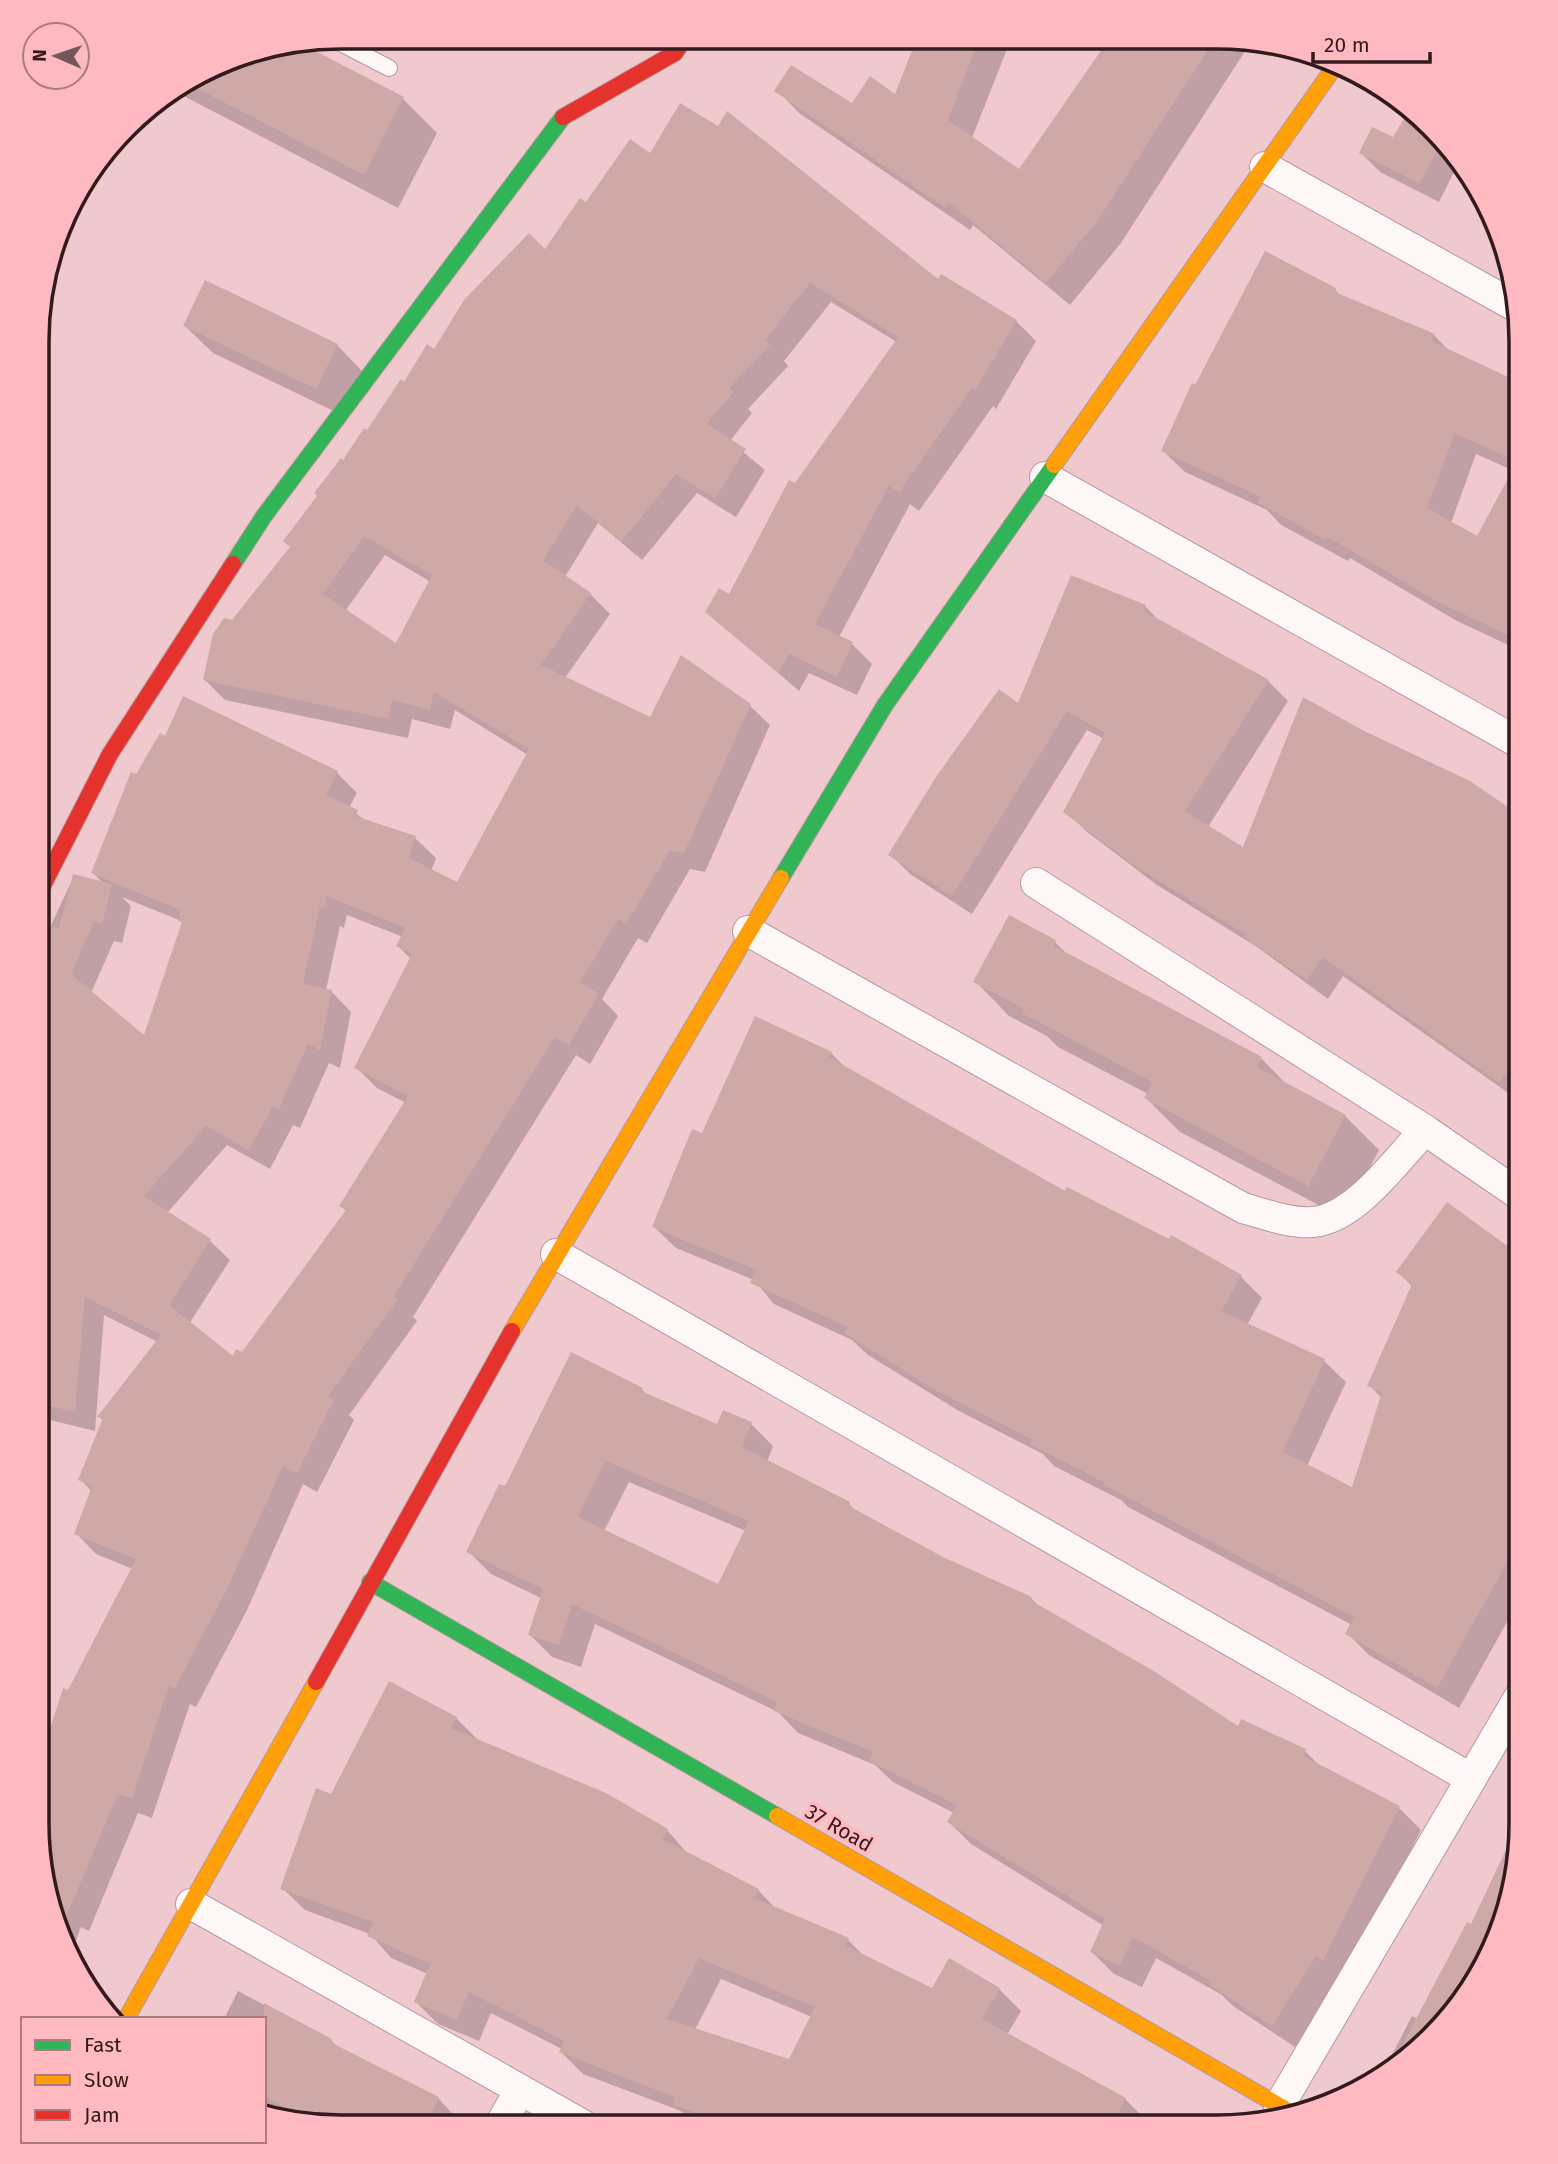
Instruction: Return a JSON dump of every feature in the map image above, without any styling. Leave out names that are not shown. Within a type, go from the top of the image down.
[{"type":"street","points":[[49,873],[110,754],[264,516],[521,170],[560,119],[678,49]]},
{"type":"street","points":[[127,2017],[556,1254],[885,705],[1331,72]]},
{"type":"street","points":[[1265,167],[1507,301]]},
{"type":"street","points":[[1045,477],[1509,737]]},
{"type":"street","points":[[1037,883],[1425,1130],[1509,1188]]},
{"type":"street","points":[[748,931],[1243,1208],[1281,1219],[1313,1222],[1346,1212],[1425,1130]]},
{"type":"street","points":[[556,1254],[1470,1778]]},
{"type":"street","name":"37 Road","points":[[370,1582],[1283,2107]]},
{"type":"street","points":[[1285,2107],[1509,1714]]},
{"type":"street","points":[[191,1904],[564,2115]]},
{"type":"street","points":[[506,2115],[520,2090]]},
{"type":"lane","points":[[352,49],[389,68]]},
{"type":"building","points":[[913,49],[975,49],[948,120],[1019,169],[1102,49],[1209,49],[1098,220],[1046,283],[949,203],[946,208],[774,91],[791,65],[852,103],[870,76],[895,94]]},
{"type":"building","points":[[314,50],[404,97],[364,175],[196,88],[247,64]]},
{"type":"building","points":[[680,103],[718,126],[727,111],[938,279],[941,274],[1017,320],[975,390],[972,388],[899,492],[889,486],[815,624],[853,642],[837,677],[789,654],[778,673],[705,612],[719,588],[729,594],[789,480],[795,483],[898,337],[810,283],[765,340],[770,345],[729,388],[733,392],[707,424],[746,449],[715,498],[676,474],[621,542],[577,505],[543,560],[591,593],[541,665],[650,717],[681,655],[751,704],[684,853],[670,850],[626,924],[618,919],[580,982],[599,994],[569,1045],[555,1037],[394,1296],[398,1299],[328,1396],[334,1399],[297,1473],[283,1466],[227,1589],[175,1688],[169,1685],[132,1799],[118,1794],[65,1920],[51,1861],[49,1732],[63,1688],[68,1690],[136,1559],[74,1534],[92,1486],[78,1480],[103,1418],[97,1417],[161,1335],[85,1297],[75,1412],[49,1406],[49,925],[59,929],[73,874],[112,884],[102,924],[94,922],[71,974],[144,1035],[182,922],[178,921],[180,910],[91,873],[131,772],[136,774],[160,733],[165,736],[183,696],[338,771],[326,795],[358,810],[355,816],[416,836],[409,858],[457,882],[529,749],[434,692],[430,710],[392,700],[388,719],[203,680],[213,634],[224,618],[232,620],[290,547],[283,541],[317,496],[314,493],[341,458],[343,460],[364,428],[367,430],[401,379],[404,382],[427,344],[434,349],[464,300],[529,233],[545,249],[580,198],[586,202],[630,139],[650,153]],"holes":[[[364,536],[432,575],[396,643],[323,594]],[[327,896],[405,928],[396,946],[412,954],[354,1068],[408,1096],[339,1206],[346,1210],[242,1352],[236,1349],[233,1356],[169,1305],[211,1239],[144,1196],[206,1126],[249,1150],[273,1106],[279,1109],[308,1044],[320,1050],[332,990],[303,984],[320,907],[324,908]]]},
{"type":"building","points":[[1405,117],[1438,149],[1420,184],[1359,153],[1372,127],[1393,137]]},
{"type":"building","points":[[1265,251],[1336,288],[1335,292],[1435,334],[1431,341],[1509,377],[1509,458],[1455,433],[1427,508],[1477,536],[1509,477],[1509,635],[1434,600],[1328,537],[1326,540],[1258,503],[1261,497],[1161,451],[1192,383],[1195,385]]},
{"type":"building","points":[[205,280],[338,344],[316,389],[183,326]]},
{"type":"building","points":[[1071,575],[1146,605],[1144,611],[1269,680],[1185,811],[1243,847],[1303,697],[1362,730],[1470,781],[1509,808],[1509,1068],[1499,1083],[1323,957],[1307,980],[1244,937],[1245,934],[1135,866],[1063,812],[1105,733],[1067,711],[952,896],[888,855],[936,777],[999,689],[1018,703]]},
{"type":"building","points":[[1009,915],[1056,940],[1054,946],[1262,1057],[1257,1067],[1346,1115],[1308,1186],[1144,1098],[1152,1082],[1022,1013],[1024,1009],[973,982]]},
{"type":"building","points":[[755,1016],[832,1052],[829,1057],[1065,1191],[1067,1187],[1169,1239],[1171,1235],[1242,1275],[1221,1311],[1325,1359],[1283,1452],[1352,1487],[1382,1392],[1367,1386],[1412,1284],[1396,1272],[1447,1202],[1509,1247],[1509,1559],[1437,1688],[1345,1634],[1354,1617],[1104,1485],[1105,1483],[1030,1444],[1033,1440],[935,1390],[844,1333],[848,1327],[750,1283],[756,1270],[652,1227],[692,1129],[702,1133]]},
{"type":"building","points":[[571,1352],[643,1388],[641,1391],[717,1424],[723,1410],[752,1422],[742,1447],[850,1502],[849,1506],[945,1558],[1032,1597],[1030,1600],[1152,1670],[1238,1726],[1241,1719],[1306,1749],[1303,1756],[1400,1806],[1323,1960],[1316,1956],[1272,2026],[1208,1984],[1211,1981],[1133,1937],[1120,1966],[1090,1952],[1105,1919],[947,1822],[957,1805],[869,1761],[873,1752],[774,1711],[777,1702],[572,1604],[559,1645],[528,1635],[543,1589],[466,1552],[499,1484],[505,1486]],"holes":[[[606,1461],[749,1521],[718,1584],[578,1517]]]},
{"type":"building","points":[[389,1681],[457,1717],[451,1728],[606,1793],[668,1829],[662,1839],[759,1889],[754,1898],[849,1938],[846,1946],[932,1988],[949,1958],[1000,1988],[982,2019],[1126,2098],[1117,2115],[703,2115],[673,2105],[675,2097],[559,2052],[564,2041],[469,1992],[457,2020],[414,2002],[430,1964],[367,1936],[373,1922],[280,1889],[316,1788],[331,1794]],"holes":[[[699,1958],[815,2007],[789,2059],[667,2019]]]},
{"type":"building","points":[[1508,1846],[1499,1899],[1479,1952],[1460,1985],[1437,2016],[1399,2052],[1467,1922],[1471,1924]]},
{"type":"building","points":[[264,2003],[332,2039],[330,2042],[439,2097],[430,2115],[303,2113],[291,2110],[266,2097]]},
{"type":"traffic: fast","points":[[233,564],[264,516],[563,117]]},
{"type":"traffic: fast","points":[[781,878],[885,705],[1054,465]]},
{"type":"traffic: fast","points":[[370,1582],[777,1816]]},
{"type":"traffic: slow","points":[[1054,465],[1331,72]]},
{"type":"traffic: slow","points":[[512,1331],[781,878]]},
{"type":"traffic: slow","points":[[127,2017],[316,1682]]},
{"type":"traffic: slow","points":[[777,1816],[1282,2107]]},
{"type":"traffic: jam","points":[[563,117],[678,49]]},
{"type":"traffic: jam","points":[[49,873],[110,754],[233,564]]},
{"type":"traffic: jam","points":[[316,1682],[512,1331]]}]
